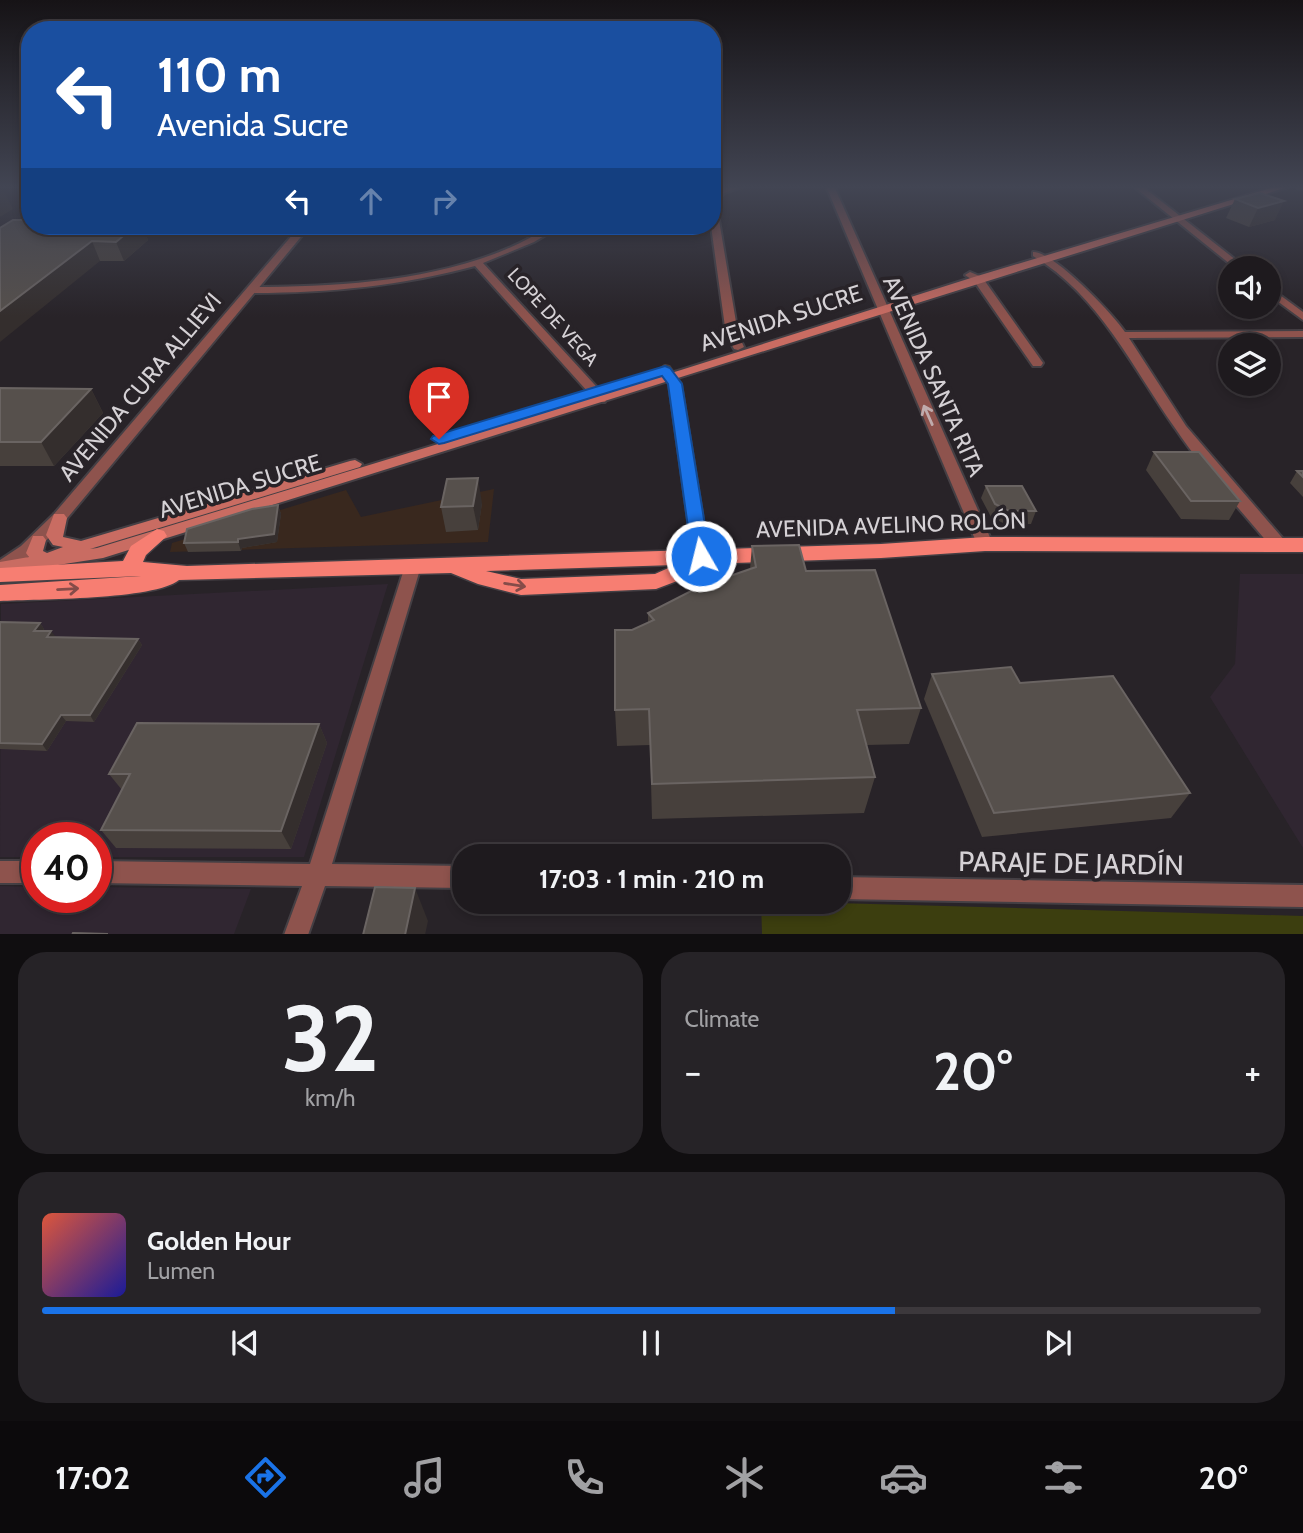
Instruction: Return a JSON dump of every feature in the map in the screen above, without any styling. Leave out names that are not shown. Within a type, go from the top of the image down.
[{"type":"main road","name":"AVENIDA SUCRE","points":[[46,560],[82,546],[668,374],[1129,230]]},
{"type":"main road","name":"AVENIDA SUCRE","points":[[668,374],[738,347],[880,306]]},
{"type":"main road","name":"AVENIDA SUCRE","points":[[0,568],[97,554],[598,395]]},
{"type":"main road","points":[[59,518],[54,535],[58,541],[82,546]]},
{"type":"main road","points":[[130,568],[138,551],[157,536]]},
{"type":"main road","points":[[38,540],[34,553],[46,560]]},
{"type":"main road","name":"AVENIDA AVELINO ROLÓN","points":[[701,556],[985,544],[1303,545]]},
{"type":"main road","points":[[0,575],[130,568],[187,573],[450,565],[485,579],[522,587],[656,581],[678,573],[701,556]]},
{"type":"main road","points":[[0,593],[131,586],[187,573]]},
{"type":"street","name":"AVENIDA SANTA RITA","points":[[848,230],[985,544]]},
{"type":"street","points":[[1192,230],[1226,256]]},
{"type":"street","name":"AVENIDA CURA ALLIEVI","points":[[0,568],[38,540],[59,518],[298,235]]},
{"type":"street","points":[[252,290],[320,290],[376,285],[422,277],[477,262],[538,235]]},
{"type":"street","points":[[717,235],[732,334],[738,347]]},
{"type":"street","points":[[1041,256],[1058,266],[1122,335],[1181,428],[1279,545]]},
{"type":"street","name":"LOPE DE VEGA","points":[[477,262],[598,395]]},
{"type":"street","points":[[974,277],[1037,363]]},
{"type":"street","points":[[1281,300],[1303,317]]},
{"type":"street","points":[[1122,335],[1303,334]]},
{"type":"street","points":[[668,374],[675,384],[701,556]]},
{"type":"street","points":[[296,934],[318,874],[413,566]]},
{"type":"street","points":[[0,872],[21,872]]},
{"type":"street","points":[[112,872],[452,877]]},
{"type":"street","name":"PARAJE DE JARDÍN","points":[[851,888],[1303,897]]},
{"type":"shaded area","points":[[494,489],[488,542],[170,552],[172,543],[346,490],[361,517]]},
{"type":"shaded area","points":[[1240,574],[1303,574],[1303,848],[1210,697],[1235,664]]},
{"type":"shaded area","points":[[388,584],[304,857],[112,857],[112,822],[21,822],[21,857],[0,857],[1,604]]},
{"type":"shaded area","points":[[0,886],[21,887],[21,913],[112,913],[112,887],[251,889],[234,934],[0,934]]},
{"type":"shaded area","points":[[851,903],[1303,916],[1303,934],[762,934],[761,914],[851,914]]},
{"type":"building","points":[[0,230],[21,230],[21,235],[124,235],[116,242],[92,241],[0,311]]},
{"type":"building","points":[[0,388],[91,389],[41,442],[0,442]]},
{"type":"building","points":[[1154,452],[1199,452],[1240,501],[1191,501]]},
{"type":"building","points":[[478,478],[473,506],[441,507],[447,479]]},
{"type":"building","points":[[986,486],[1022,486],[1036,511],[1009,511],[995,504]]},
{"type":"building","points":[[278,505],[274,534],[238,539],[238,542],[184,543],[187,529],[252,509]]},
{"type":"building","points":[[799,545],[806,571],[875,570],[921,708],[857,710],[875,777],[652,784],[649,709],[615,710],[615,630],[632,630],[654,620],[648,613],[701,586],[756,567],[752,546]]},
{"type":"building","points":[[0,622],[40,623],[34,631],[51,631],[47,637],[138,639],[90,715],[61,715],[42,744],[0,743]]},
{"type":"building","points":[[1011,667],[1020,683],[1113,676],[1190,793],[994,813],[932,674]]},
{"type":"building","points":[[137,723],[319,724],[281,831],[112,830],[112,822],[105,822],[130,774],[109,774]]},
{"type":"building","points":[[375,887],[415,888],[405,934],[363,934]]},
{"type":"route","points":[[439,439],[665,370],[675,384],[701,556]]}]
